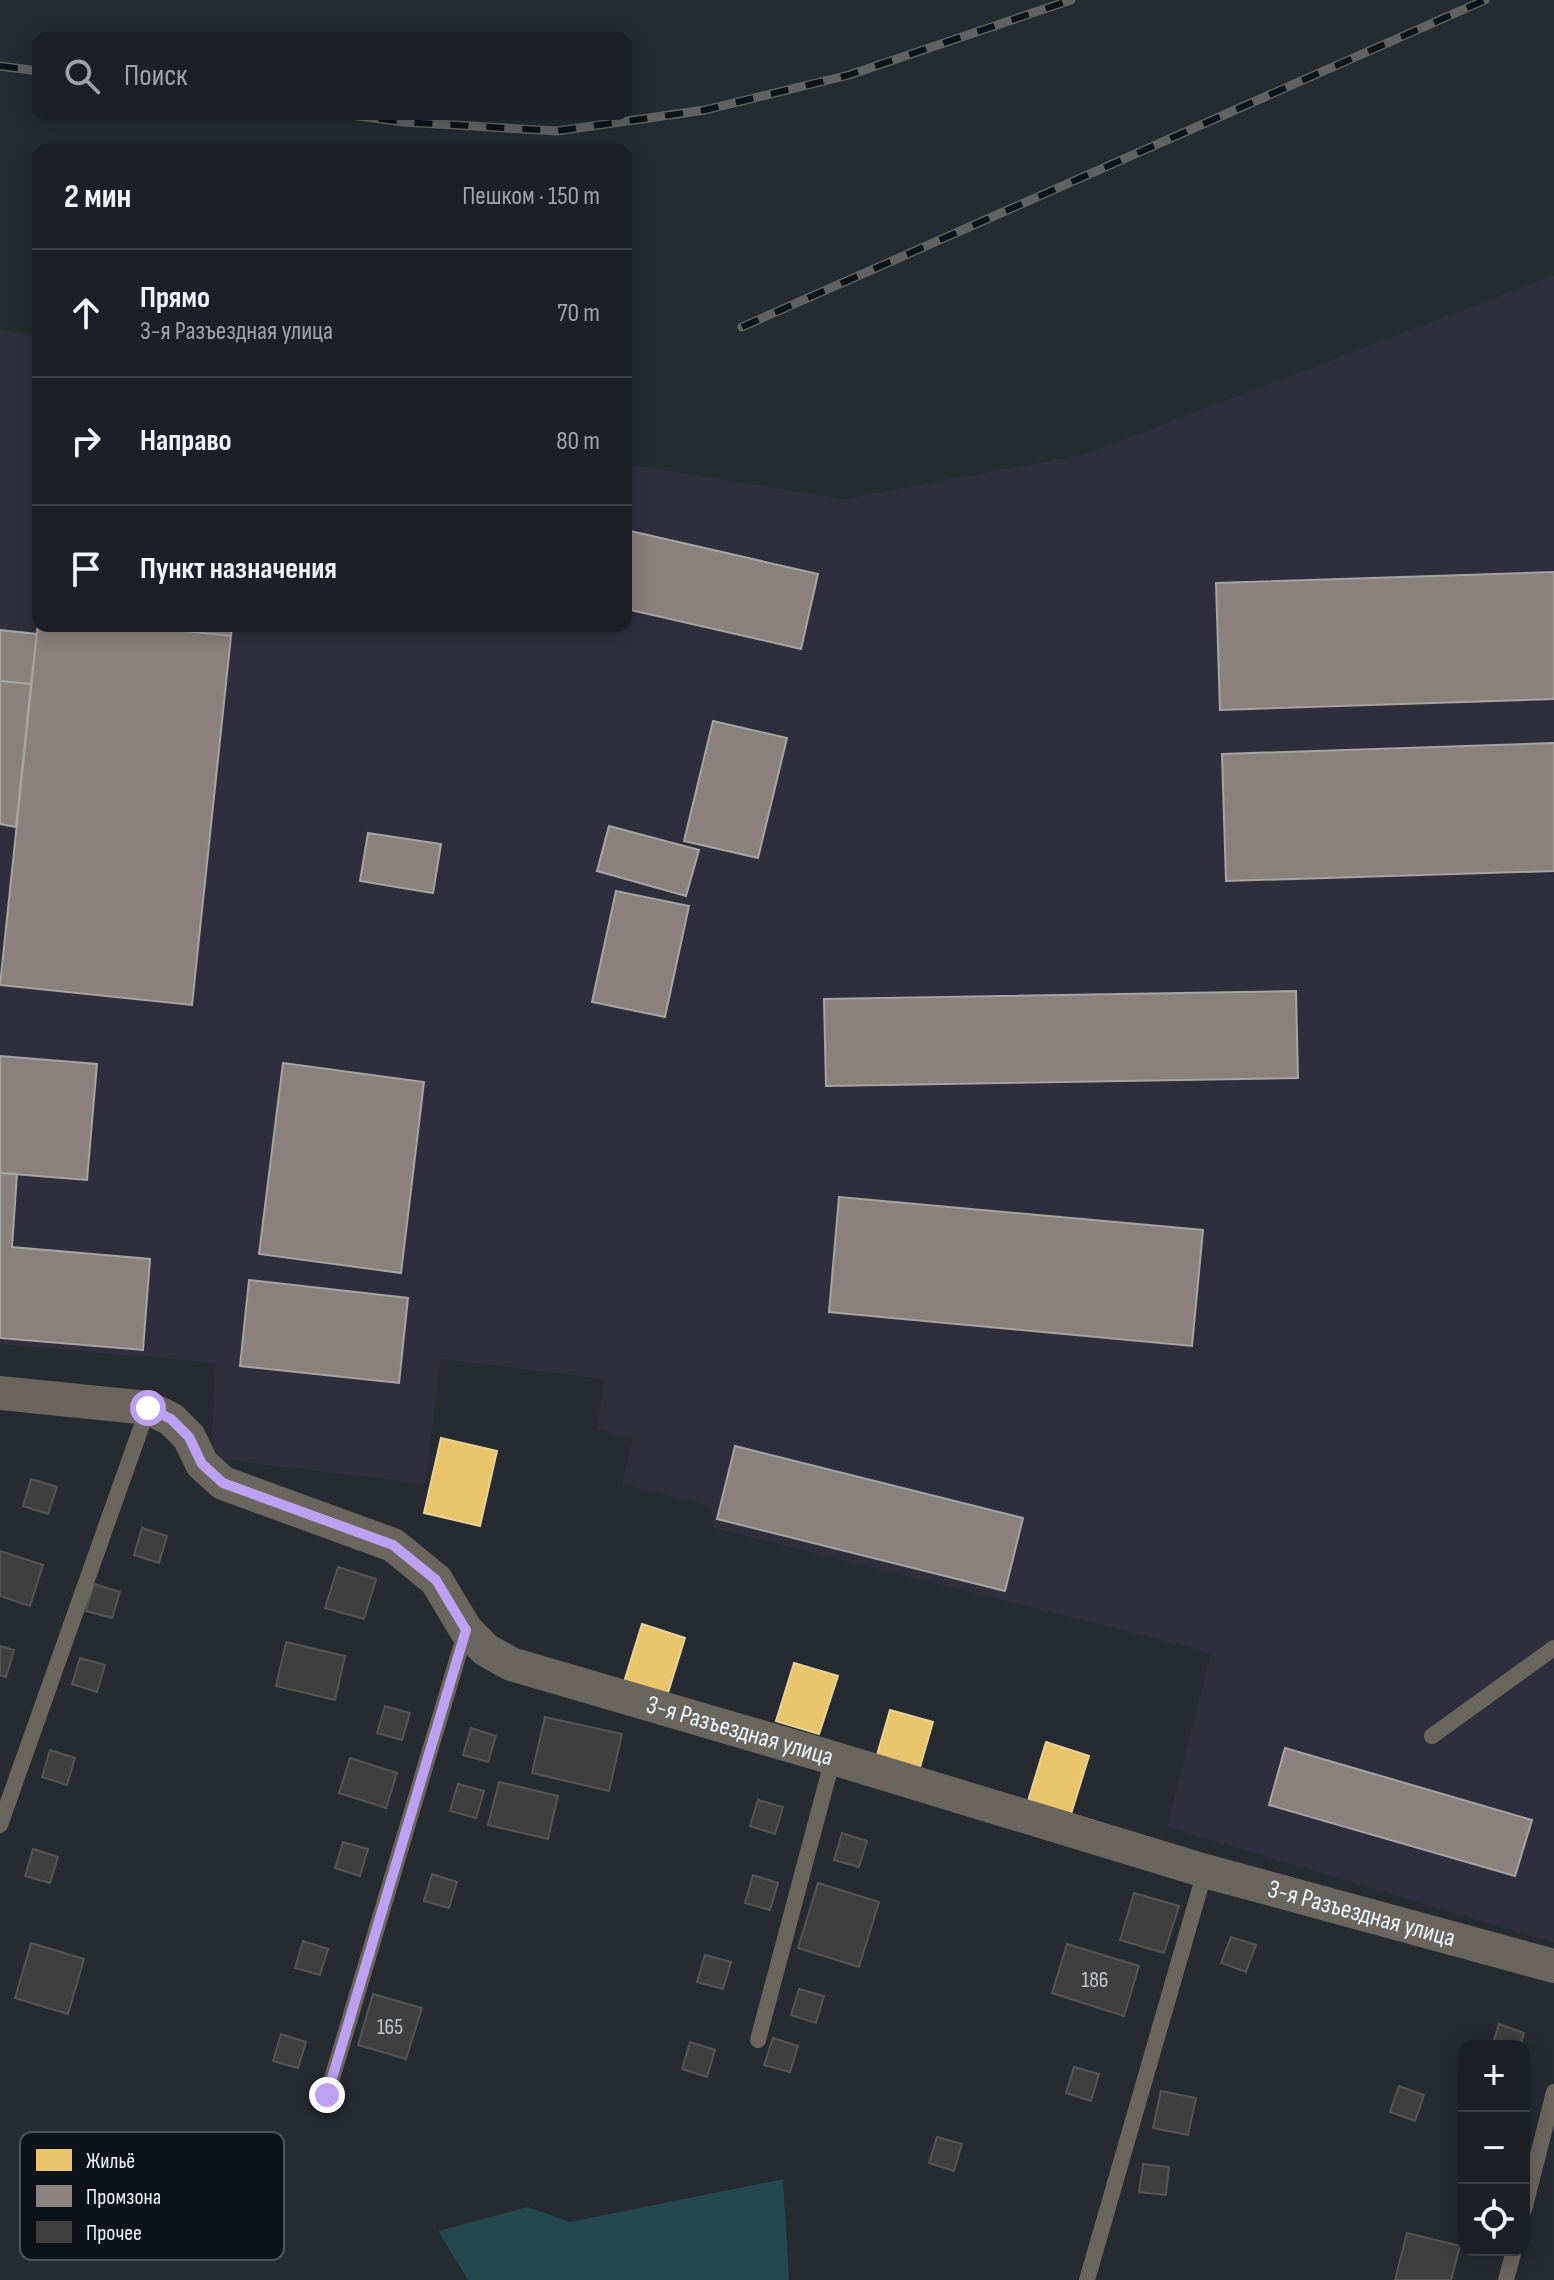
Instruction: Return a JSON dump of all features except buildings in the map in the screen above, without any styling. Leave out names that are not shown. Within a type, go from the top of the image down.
[{"type":"street","name":"3-я Разъездная улица","points":[[0,1393],[148,1408],[171,1419],[189,1437],[202,1464],[223,1483],[393,1545],[436,1580],[466,1630],[486,1650],[511,1664],[1205,1871],[1554,1966]]},
{"type":"lane","points":[[0,1825],[148,1408]]},
{"type":"lane","points":[[327,2095],[466,1630]]},
{"type":"lane","points":[[1432,1736],[1554,1648]]},
{"type":"lane","points":[[758,2040],[833,1758]]},
{"type":"lane","points":[[1087,2280],[1205,1871]]},
{"type":"lane","points":[[1530,2186],[1554,2092]]},
{"type":"lane","points":[[1506,2280],[1512,2256]]},
{"type":"shaded area","points":[[1554,275],[1554,1943],[1167,1827],[1211,1653],[714,1528],[711,1506],[622,1484],[633,1439],[597,1429],[604,1379],[441,1359],[425,1484],[211,1458],[216,1363],[0,1344],[0,329],[32,336],[32,632],[632,632],[632,465],[844,499],[1085,454]]},
{"type":"shaded area","points":[[783,2179],[789,2280],[468,2280],[438,2231],[528,2207],[570,2222]]},
{"type":"railway","points":[[388,120],[557,131],[705,110],[849,75],[1071,0]]},
{"type":"railway","points":[[742,327],[1485,0]]},
{"type":"railway","points":[[0,66],[32,70]]},
{"type":"route","points":[[148,1408],[171,1419],[189,1437],[202,1464],[223,1483],[393,1545],[436,1580],[466,1630],[327,2095]]}]
